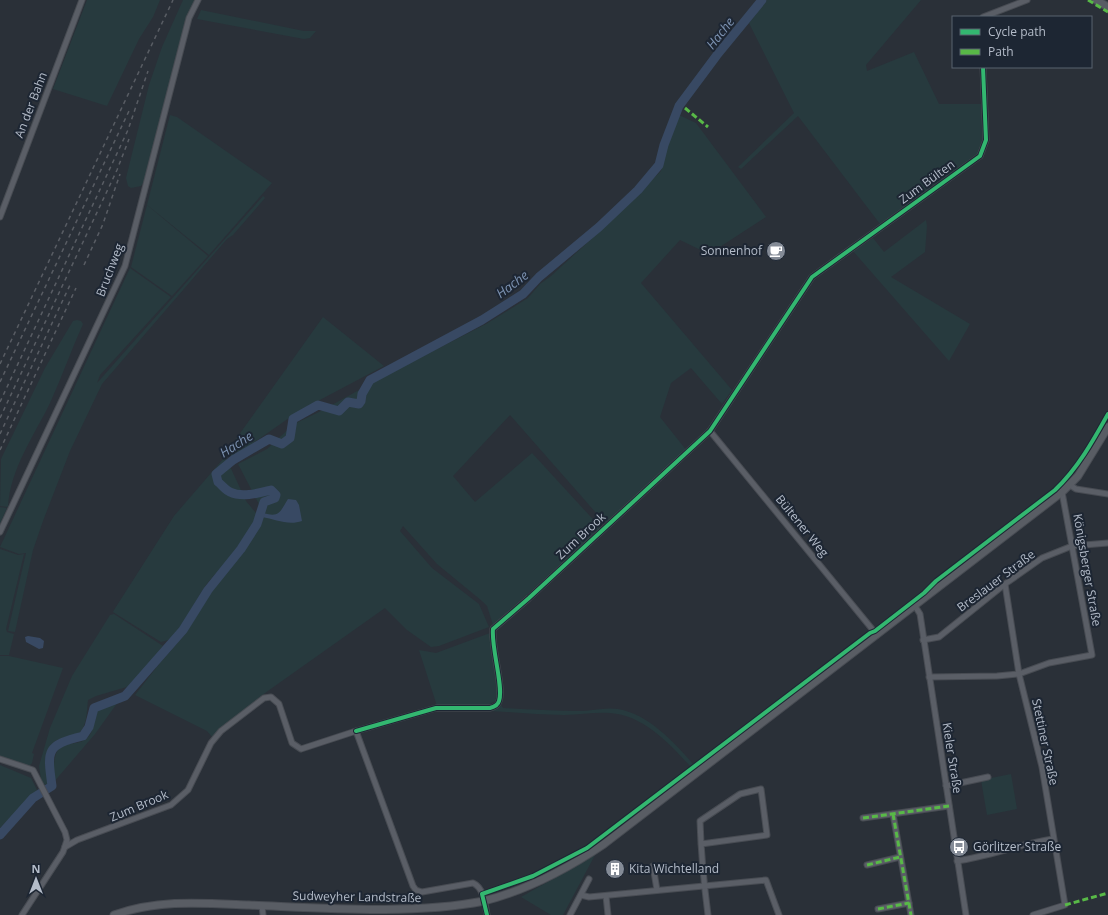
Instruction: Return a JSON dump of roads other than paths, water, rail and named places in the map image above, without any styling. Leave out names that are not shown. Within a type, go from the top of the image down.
[{"type":"main road","points":[[1096,0],[1108,7]]},
{"type":"main road","name":"Sudweyher Landstraße","points":[[114,915],[140,907],[176,903],[399,911],[455,907],[484,901],[524,888],[547,878],[603,845],[1070,486],[1089,460],[1108,427]]},
{"type":"street","name":"An der Bahn","points":[[0,217],[82,0]]},
{"type":"street","name":"Bruchweg","points":[[0,532],[125,266],[189,18],[198,0]]},
{"type":"street","points":[[986,16],[1028,0]]},
{"type":"street","name":"Zum Bülten","points":[[812,277],[980,156],[986,140],[983,68]]},
{"type":"street","name":"Zum Brook","points":[[65,847],[77,840],[172,806],[188,790],[211,743],[221,731],[264,698],[271,697],[279,704],[292,743],[301,749],[356,731],[436,708],[490,708],[496,706],[499,701],[500,691],[492,638],[493,629],[529,598],[710,431],[812,277]]},
{"type":"street","name":"Bültener Weg","points":[[710,431],[877,635]]},
{"type":"street","points":[[1070,486],[1076,489],[1108,494]]},
{"type":"street","name":"Königsberger Straße","points":[[929,677],[997,676],[1019,674],[1049,664],[1092,655],[1062,492]]},
{"type":"street","name":"Breslauer Straße","points":[[923,640],[940,636],[1005,584],[1042,558],[1072,546],[1108,543]]},
{"type":"street","name":"Stettiner Straße","points":[[1005,584],[1019,674],[1042,767],[1065,905],[1034,915]]},
{"type":"street","name":"Kieler Straße","points":[[915,606],[920,614],[966,915]]},
{"type":"street","points":[[356,731],[413,886],[416,890],[422,892],[473,883],[478,885],[487,915]]},
{"type":"street","points":[[0,759],[33,770],[65,832],[67,840],[65,847],[22,915]]},
{"type":"street","points":[[946,786],[988,777]]},
{"type":"street","points":[[701,844],[767,835],[762,789],[740,794],[700,821],[701,844],[704,887],[708,915]]},
{"type":"street","points":[[863,818],[949,806]]},
{"type":"street","points":[[893,814],[911,915]]},
{"type":"street","points":[[957,861],[983,857],[1034,842],[1053,839]]},
{"type":"street","points":[[867,865],[900,857]]},
{"type":"street","points":[[653,866],[657,890]]},
{"type":"street","points":[[570,915],[589,880]]},
{"type":"street","points":[[581,895],[589,898],[766,880],[779,915]]},
{"type":"street","points":[[606,896],[608,915]]},
{"type":"street","points":[[878,909],[909,903]]},
{"type":"street","points":[[262,906],[263,915]]},
{"type":"water","points":[[288,499],[296,500],[299,505],[302,521],[292,523],[262,517],[257,524],[260,512],[271,515],[278,513]]},
{"type":"water","points":[[25,637],[40,638],[44,641],[43,648],[39,649],[26,642]]},
{"type":"waterway","name":"Hache","points":[[0,835],[33,798],[52,786],[50,757],[56,746],[71,739],[83,736],[89,727],[94,708],[125,696],[183,630],[208,590],[241,549],[257,524],[264,502],[275,498],[276,495],[271,490],[245,495],[230,492],[218,482],[216,474],[233,460],[269,439],[282,444],[290,438],[293,419],[318,405],[339,411],[348,402],[359,404],[362,394],[370,380],[482,320],[523,294],[539,277],[599,227],[638,190],[659,165],[664,145],[679,106],[717,55],[762,0]]},
{"type":"railway","points":[[0,364],[173,0]]},
{"type":"railway","points":[[0,402],[128,130],[148,71]]},
{"type":"railway","points":[[0,382],[129,111]]},
{"type":"railway","points":[[0,418],[117,170],[129,139]]},
{"type":"railway","points":[[84,265],[103,224],[120,174]]},
{"type":"railway","points":[[0,434],[70,285]]},
{"type":"railway","points":[[0,450],[76,288]]},
{"type":"place","name":"Sonnenhof","points":[[776,251]]},
{"type":"place","name":"Görlitzer Straße","points":[[959,847]]},
{"type":"place","name":"Kita Wichtelland","points":[[615,869]]}]
